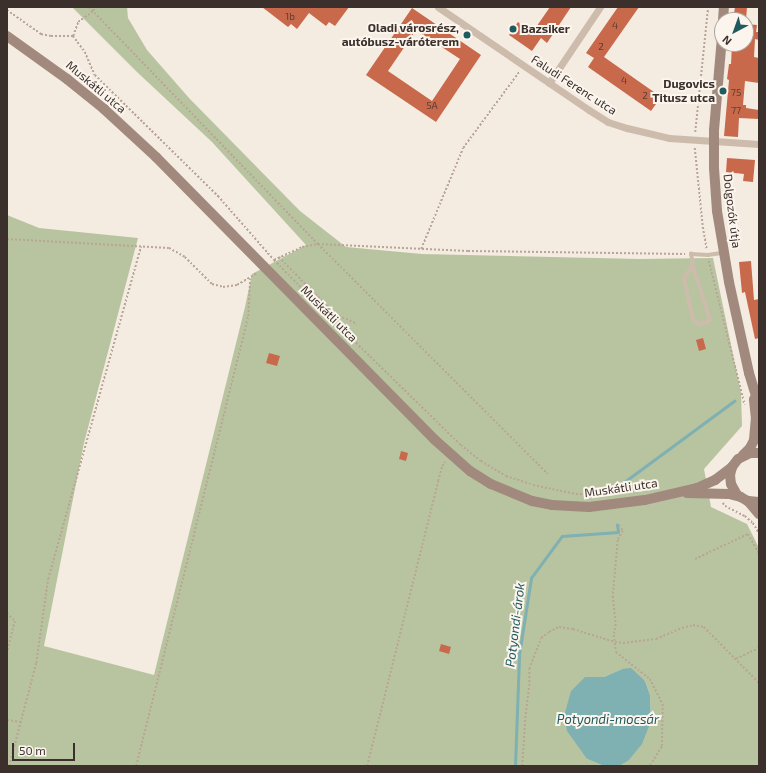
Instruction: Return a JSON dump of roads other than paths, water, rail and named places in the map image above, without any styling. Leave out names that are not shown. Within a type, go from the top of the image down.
[{"type":"main road","name":"Muskátli utca","points":[[7,36],[67,79],[104,109],[156,157],[451,456],[470,471],[491,484],[512,494],[552,505],[589,507],[612,506],[676,493],[715,480],[732,467],[742,456]]},
{"type":"main road","name":"Dolgozók útja","points":[[721,52],[714,140],[717,211],[724,253],[759,406]]},
{"type":"main road","name":"Dolgozók útja","points":[[742,456],[750,448],[754,440],[756,418],[753,385]]},
{"type":"main road","points":[[742,456],[750,453],[759,453]]},
{"type":"main road","points":[[732,467],[731,484],[759,514]]},
{"type":"main road","name":"Muskátli utca","points":[[676,493],[729,494],[759,502]]},
{"type":"street","name":"Faludi Ferenc utca","points":[[438,7],[523,66],[608,122],[669,138],[714,140]]},
{"type":"street","points":[[549,83],[600,7]]},
{"type":"street","points":[[714,140],[759,144]]},
{"type":"lane","points":[[693,265],[684,278],[693,320],[699,325],[707,323],[710,319],[691,254],[708,255],[724,253]]},
{"type":"water","name":"Potyondi-mocsár","points":[[631,668],[645,681],[650,695],[651,721],[642,744],[628,761],[619,766],[604,766],[587,759],[567,731],[564,716],[571,691],[585,677],[604,677],[622,669]]},
{"type":"waterway","name":"Potyondi-árok","points":[[616,493],[616,488],[734,401]]},
{"type":"waterway","name":"Potyondi-árok","points":[[515,766],[519,655],[531,578],[562,536],[618,532],[617,525]]},
{"type":"place","name":"Bazsiker","points":[[513,29]]},
{"type":"place","name":"Oladi városrész, autóbusz-váróterem","points":[[467,35]]},
{"type":"place","name":"Dugovics Titusz utca","points":[[723,91]]}]
